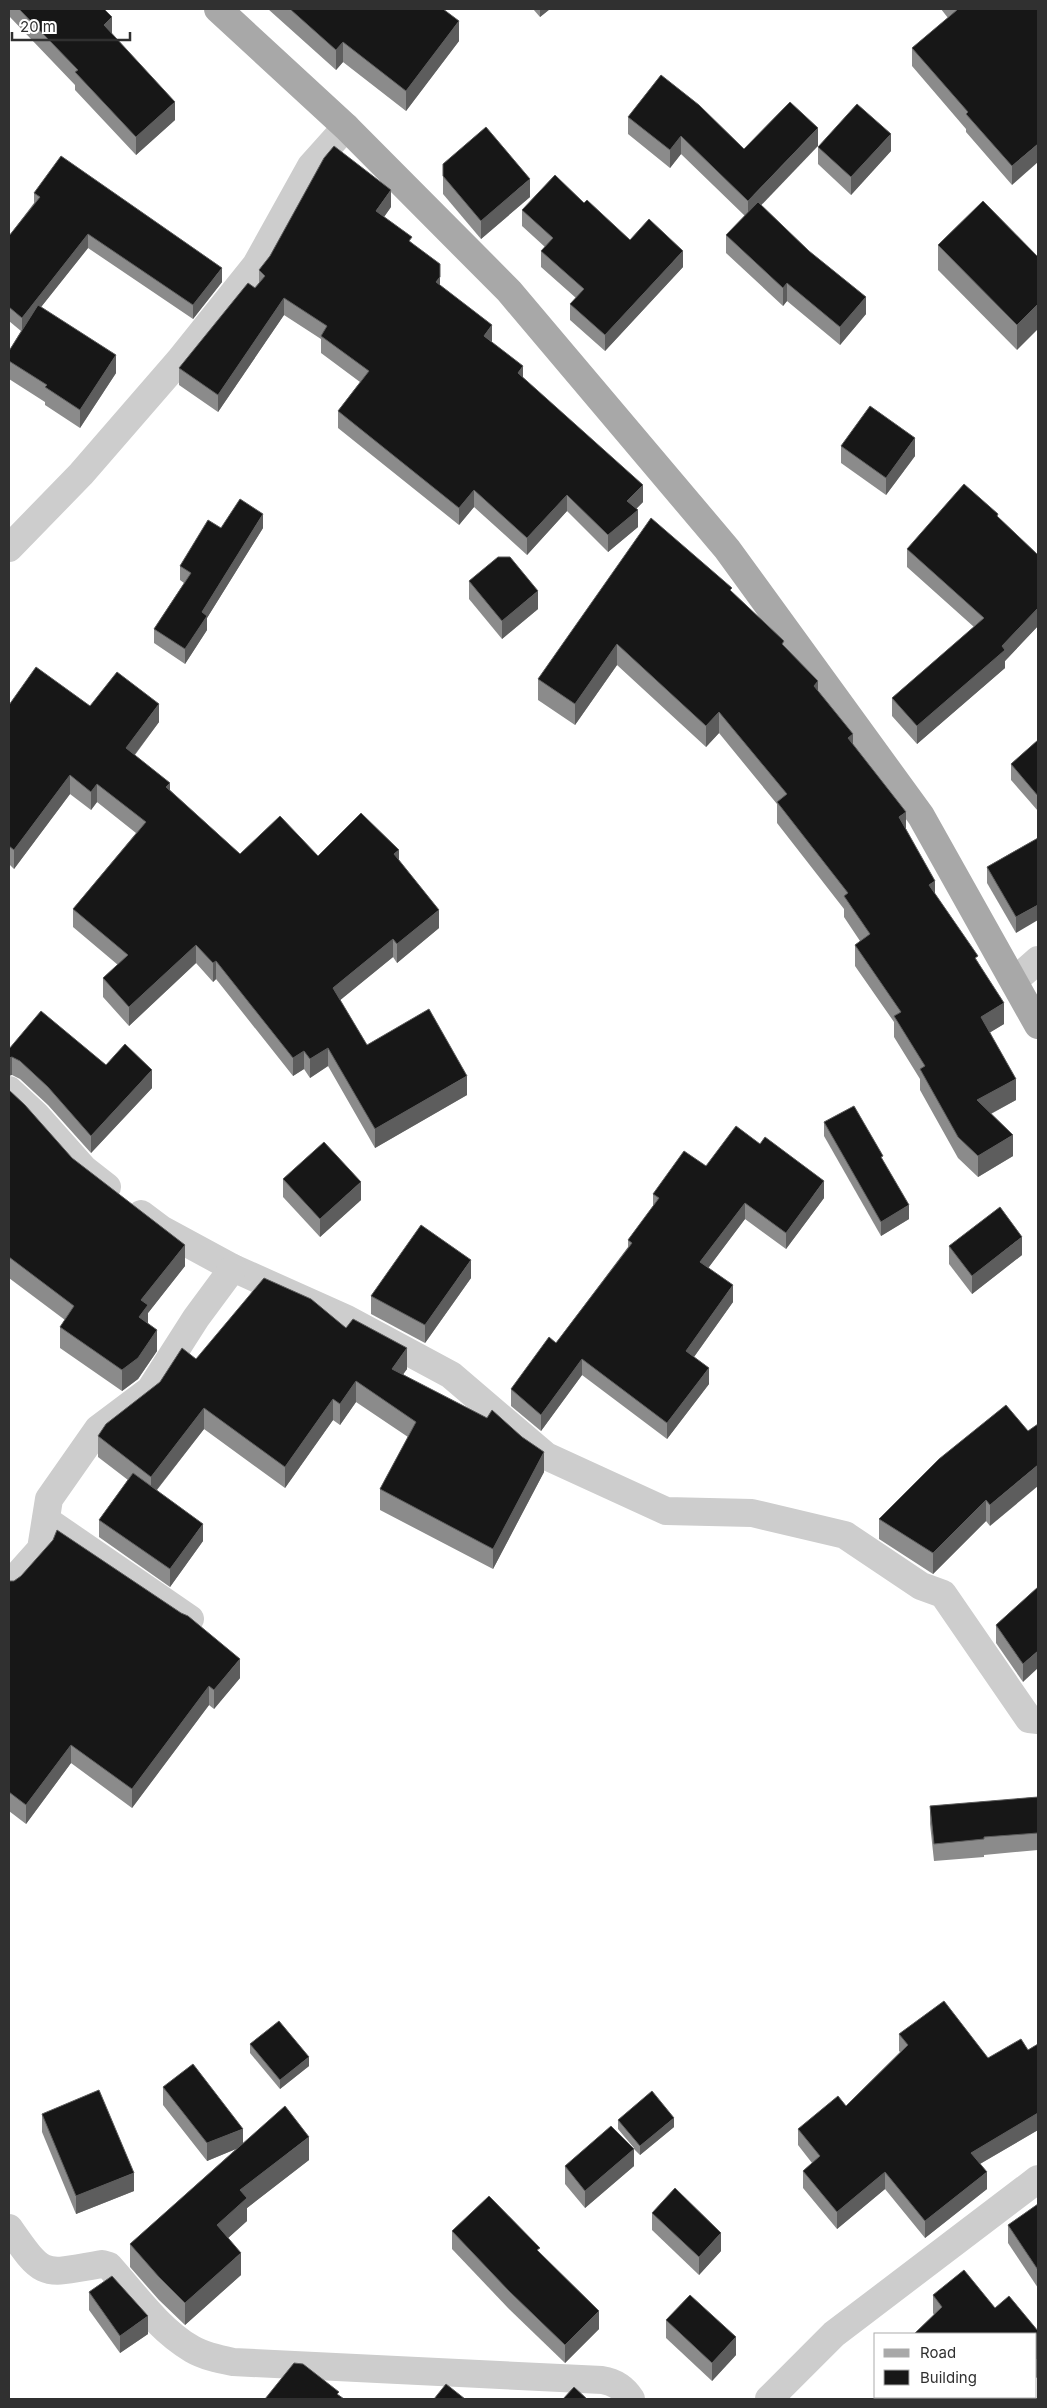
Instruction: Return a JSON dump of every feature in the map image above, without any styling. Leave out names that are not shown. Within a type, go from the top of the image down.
[{"type":"main road","points":[[218,9],[346,127],[509,291],[727,549],[920,816],[1038,1025]]},
{"type":"main road","points":[[231,9],[285,70]]},
{"type":"street","points":[[9,548],[81,474],[179,361],[250,273],[311,166],[346,127]]},
{"type":"street","points":[[1014,981],[1038,960]]},
{"type":"street","points":[[9,1090],[36,1115],[84,1169],[161,1229],[233,1268],[347,1319],[451,1375],[546,1456],[666,1510],[752,1513],[845,1535],[921,1586],[943,1594],[1029,1718],[1038,1720]]},
{"type":"street","points":[[9,1585],[41,1549],[49,1500],[98,1429],[150,1390],[196,1318],[233,1268]]},
{"type":"street","points":[[46,1520],[190,1619]]},
{"type":"street","points":[[769,2399],[834,2334],[1038,2179]]},
{"type":"street","points":[[9,2228],[27,2254],[39,2267],[46,2270],[60,2272],[102,2264],[109,2266],[172,2335],[192,2349],[212,2358],[232,2362],[602,2380],[622,2387],[631,2399]]},
{"type":"building","points":[[19,9],[104,9],[112,17],[104,25],[175,102],[136,137],[75,72],[78,70]]},
{"type":"building","points":[[290,9],[443,9],[459,21],[406,91],[343,42],[336,50]]},
{"type":"building","points":[[956,9],[1038,9],[1038,144],[1012,166],[912,48]]},
{"type":"building","points":[[661,75],[699,105],[744,149],[790,102],[818,128],[748,201],[681,136],[670,150],[628,117]]},
{"type":"building","points":[[857,104],[891,134],[851,177],[818,147]]},
{"type":"building","points":[[486,127],[530,179],[481,221],[443,176],[443,164]]},
{"type":"building","points":[[334,146],[391,190],[376,211],[412,237],[409,241],[440,264],[440,277],[436,282],[492,325],[484,336],[523,366],[518,373],[643,485],[627,501],[638,510],[608,535],[567,495],[527,538],[474,490],[459,508],[338,411],[369,371],[321,336],[327,326],[284,298],[218,395],[179,368],[248,283],[255,288],[265,276],[259,270],[270,256],[324,158]]},
{"type":"building","points":[[61,156],[222,268],[193,305],[88,234],[22,318],[9,307],[9,236],[40,197],[34,193]]},
{"type":"building","points":[[555,175],[584,203],[587,200],[630,240],[649,219],[683,251],[605,335],[570,304],[584,289],[541,251],[553,238],[522,210]]},
{"type":"building","points":[[983,201],[1038,257],[1038,304],[1017,325],[938,245]]},
{"type":"building","points":[[758,202],[809,251],[866,297],[840,327],[787,283],[783,288],[726,235]]},
{"type":"building","points":[[38,305],[116,355],[80,410],[45,387],[47,385],[9,361],[9,351]]},
{"type":"building","points":[[870,406],[915,438],[886,478],[841,446]]},
{"type":"building","points":[[964,484],[998,514],[997,516],[1038,555],[1038,608],[1002,646],[1005,650],[917,726],[892,698],[984,618],[907,549]]},
{"type":"building","points":[[240,499],[263,514],[202,612],[207,616],[185,649],[154,629],[191,573],[180,566],[208,520],[221,528]]},
{"type":"building","points":[[651,518],[732,588],[730,590],[784,641],[782,644],[818,681],[814,686],[853,734],[848,738],[906,812],[899,817],[935,881],[929,885],[978,956],[975,958],[1004,1003],[981,1017],[1016,1079],[977,1100],[1013,1135],[978,1156],[958,1137],[920,1069],[925,1066],[894,1016],[901,1012],[855,945],[870,934],[844,896],[848,893],[777,802],[787,794],[719,712],[706,726],[617,644],[575,704],[538,679]]},
{"type":"building","points":[[498,557],[510,557],[538,591],[502,621],[469,581]]},
{"type":"building","points":[[36,667],[90,706],[117,672],[159,704],[126,748],[170,783],[166,787],[240,854],[280,816],[318,856],[361,813],[399,850],[394,854],[439,910],[397,944],[393,939],[333,988],[367,1045],[429,1009],[467,1076],[375,1129],[328,1048],[310,1059],[304,1051],[293,1058],[216,961],[213,963],[196,945],[129,1007],[103,978],[128,955],[73,909],[146,822],[97,784],[91,792],[70,775],[14,850],[9,846],[9,705]]},
{"type":"building","points":[[1038,740],[1038,796],[1011,764]]},
{"type":"building","points":[[1038,838],[1038,905],[1016,917],[987,867]]},
{"type":"building","points":[[41,1011],[106,1065],[125,1044],[152,1070],[91,1136],[48,1087],[20,1061],[12,1057],[9,1058],[9,1049]]},
{"type":"building","points":[[9,1090],[25,1105],[72,1158],[185,1245],[141,1300],[148,1305],[139,1317],[157,1330],[138,1358],[122,1370],[60,1327],[74,1306],[9,1257]]},
{"type":"building","points":[[854,1106],[909,1205],[881,1222],[824,1122]]},
{"type":"building","points":[[736,1126],[760,1144],[765,1137],[824,1181],[786,1233],[745,1203],[700,1262],[733,1285],[686,1351],[709,1368],[667,1423],[582,1359],[541,1415],[511,1389],[549,1337],[556,1343],[632,1243],[628,1240],[659,1198],[653,1194],[684,1151],[706,1166]]},
{"type":"building","points":[[324,1142],[361,1182],[320,1219],[283,1179]]},
{"type":"building","points":[[1000,1207],[1022,1237],[972,1276],[949,1246]]},
{"type":"building","points":[[421,1225],[471,1260],[425,1325],[371,1296]]},
{"type":"building","points":[[264,1278],[311,1299],[346,1328],[353,1319],[407,1348],[392,1369],[487,1418],[492,1410],[522,1437],[544,1452],[493,1549],[380,1489],[416,1422],[356,1381],[340,1404],[333,1399],[285,1467],[204,1408],[151,1477],[98,1436],[106,1424],[160,1382],[182,1348],[196,1359]]},
{"type":"building","points":[[1006,1405],[1028,1431],[1038,1424],[1038,1465],[990,1505],[986,1500],[933,1553],[879,1519],[939,1459]]},
{"type":"building","points":[[133,1473],[203,1524],[170,1569],[99,1520]]},
{"type":"building","points":[[57,1530],[188,1616],[240,1659],[214,1690],[209,1686],[132,1789],[71,1745],[26,1805],[9,1792],[9,1581],[14,1581],[21,1576],[53,1540]]},
{"type":"building","points":[[1038,1587],[1038,1651],[1023,1664],[996,1625]]},
{"type":"building","points":[[1038,1797],[1038,1833],[984,1837],[984,1839],[934,1844],[930,1806]]},
{"type":"building","points":[[944,2001],[988,2058],[1021,2039],[1028,2050],[1038,2044],[1038,2113],[971,2153],[987,2172],[925,2221],[885,2172],[837,2212],[803,2171],[820,2156],[798,2129],[838,2096],[846,2106],[908,2045],[899,2034]]},
{"type":"building","points":[[279,2021],[309,2057],[280,2080],[250,2044]]},
{"type":"building","points":[[193,2064],[243,2129],[207,2143],[163,2087]]},
{"type":"building","points":[[99,2090],[134,2173],[76,2196],[42,2114]]},
{"type":"building","points":[[652,2091],[674,2118],[640,2146],[618,2120]]},
{"type":"building","points":[[285,2106],[309,2137],[240,2190],[247,2198],[217,2225],[241,2253],[185,2303],[130,2244]]},
{"type":"building","points":[[611,2126],[634,2149],[585,2191],[565,2166]]},
{"type":"building","points":[[675,2188],[721,2233],[699,2257],[652,2213]]},
{"type":"building","points":[[489,2196],[540,2248],[537,2250],[599,2311],[565,2345],[509,2291],[452,2231]]},
{"type":"building","points":[[1038,2204],[1038,2270],[1008,2225]]},
{"type":"building","points":[[964,2270],[995,2308],[1009,2296],[1038,2331],[1038,2358],[1037,2333],[915,2333],[942,2307],[933,2295]]},
{"type":"building","points":[[112,2276],[148,2316],[120,2336],[89,2292]]},
{"type":"building","points":[[690,2295],[736,2337],[712,2363],[666,2320]]},
{"type":"building","points":[[294,2363],[303,2364],[339,2392],[337,2394],[344,2399],[265,2399]]},
{"type":"building","points":[[446,2384],[465,2399],[434,2399]]},
{"type":"building","points":[[574,2387],[587,2399],[563,2399]]}]
